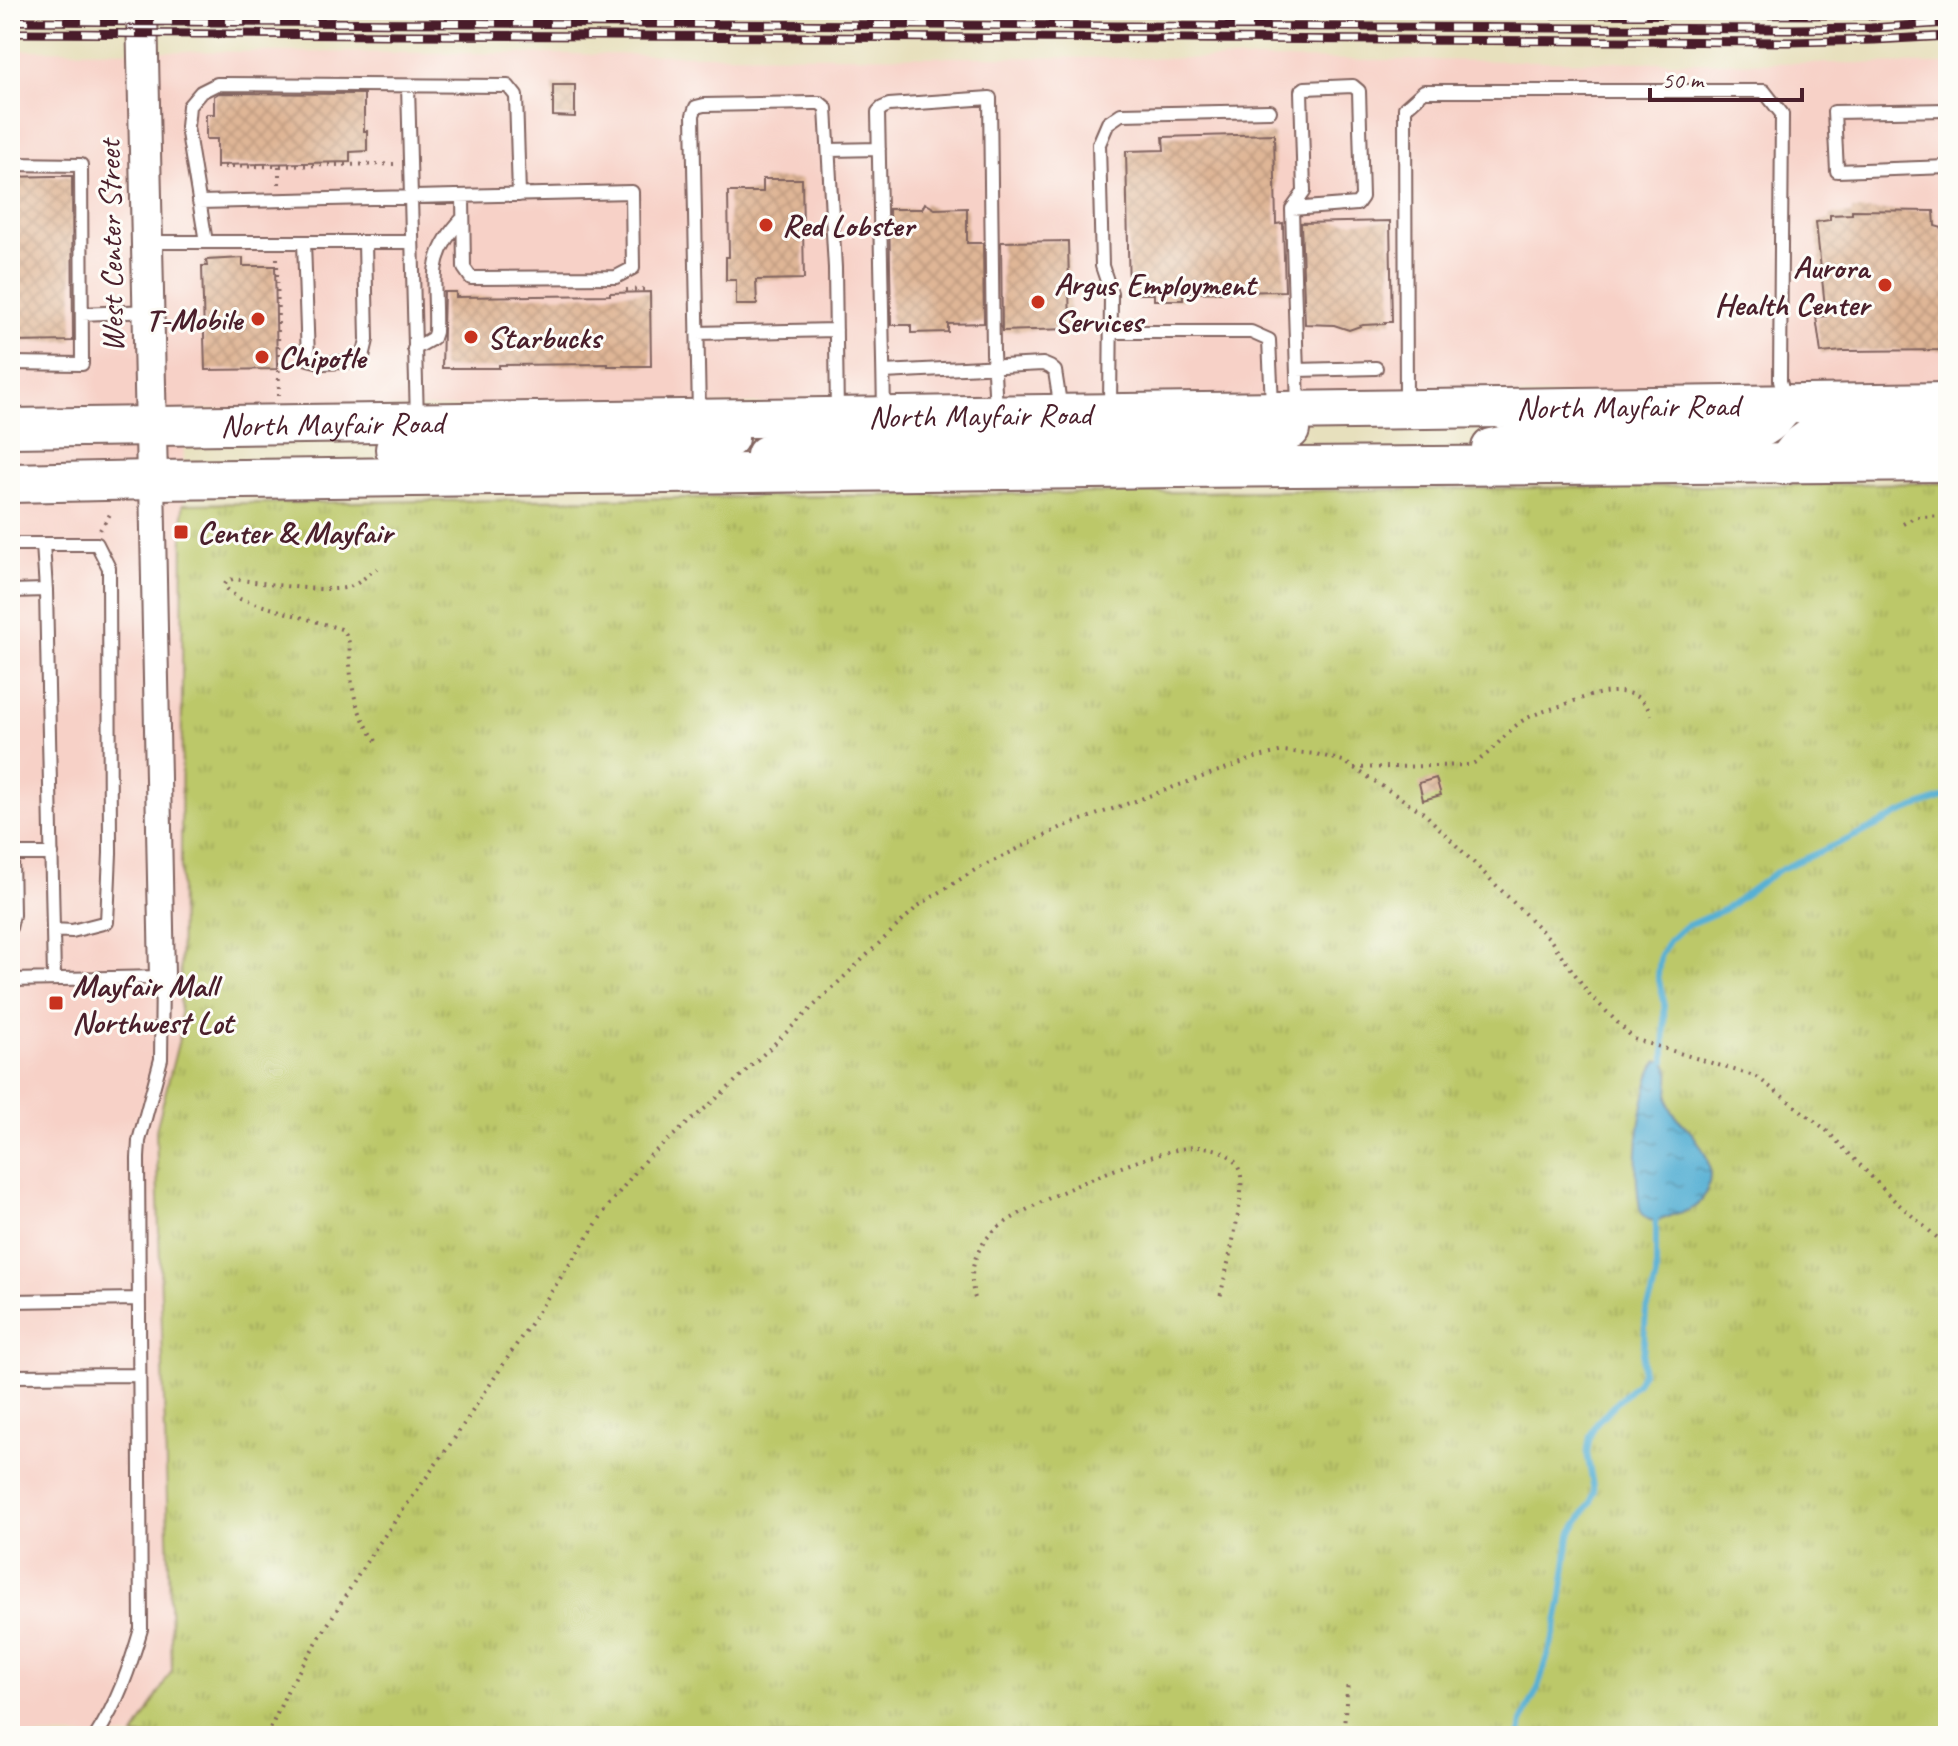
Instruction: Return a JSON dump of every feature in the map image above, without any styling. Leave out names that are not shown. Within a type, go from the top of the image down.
[{"type":"main road","name":"North Mayfair Road","points":[[10,428],[1948,402]]},
{"type":"main road","points":[[1390,467],[1557,436],[1744,435],[1763,428],[1777,417],[1786,404]]},
{"type":"main road","points":[[998,470],[1009,453],[1042,441],[1227,440],[1406,409]]},
{"type":"main road","points":[[673,474],[822,445],[852,442],[956,444],[972,440],[988,430],[996,415]]},
{"type":"main road","points":[[152,480],[164,462],[176,455],[200,450],[661,448],[704,443],[837,417]]},
{"type":"main road","points":[[10,453],[113,449],[131,443],[151,427]]},
{"type":"main road","points":[[1784,465],[1810,438],[1889,436],[1948,428]]},
{"type":"main road","name":"North Mayfair Road","points":[[10,483],[1948,462]]},
{"type":"street","name":"West Center Street","points":[[142,10],[152,480]]},
{"type":"street","points":[[152,480],[162,977]]},
{"type":"lane","points":[[206,242],[187,127],[189,106],[201,92],[217,84],[508,86],[516,96],[519,195]]},
{"type":"lane","points":[[408,86],[417,423]]},
{"type":"lane","points":[[1285,411],[1297,370],[1292,209],[1304,192],[1301,91],[1305,88],[1353,86],[1359,91],[1362,197],[1357,204],[1292,209]]},
{"type":"lane","points":[[1406,409],[1405,108],[1424,91],[1764,91],[1782,114],[1780,381],[1786,404]]},
{"type":"lane","points":[[884,416],[878,112],[895,105],[990,98],[996,415]]},
{"type":"lane","points":[[699,419],[693,115],[696,107],[820,103],[826,108],[829,150],[835,268],[837,417]]},
{"type":"lane","points":[[1948,110],[1834,112],[1837,171],[1948,167]]},
{"type":"lane","points":[[1110,413],[1111,293],[1102,266],[1099,144],[1108,123],[1121,114],[1270,111]]},
{"type":"lane","points":[[829,150],[879,149]]},
{"type":"lane","points":[[10,164],[81,165],[82,364],[10,363]]},
{"type":"lane","points":[[199,202],[632,192],[633,268],[616,277],[471,278],[464,268],[463,197]]},
{"type":"lane","points":[[414,349],[433,338],[436,262],[441,246],[463,218]]},
{"type":"lane","points":[[147,242],[411,242]]},
{"type":"lane","points":[[304,242],[308,359],[324,363],[362,361],[367,340],[365,242]]},
{"type":"lane","points":[[82,314],[149,311]]},
{"type":"lane","points":[[697,333],[836,330]]},
{"type":"lane","points":[[1111,332],[1251,332],[1269,340],[1285,411]]},
{"type":"lane","points":[[884,372],[1043,364],[1055,371],[1062,414]]},
{"type":"lane","points":[[1297,370],[1376,368]]},
{"type":"lane","points":[[10,544],[97,544],[109,568],[110,853],[107,922],[72,931],[53,930]]},
{"type":"lane","points":[[43,544],[54,979]]},
{"type":"lane","points":[[10,591],[46,590]]},
{"type":"lane","points":[[10,928],[13,915],[11,854],[52,854]]},
{"type":"lane","points":[[10,980],[162,977],[161,1059],[139,1141],[138,1158],[141,1629],[130,1670],[112,1712],[96,1736]]},
{"type":"lane","points":[[10,1301],[139,1299]]},
{"type":"lane","points":[[10,1376],[139,1375]]},
{"type":"path","points":[[216,167],[395,164]]},
{"type":"path","points":[[279,166],[279,186]]},
{"type":"path","points":[[277,257],[279,397]]},
{"type":"path","points":[[1903,524],[1916,517],[1948,516]]},
{"type":"path","points":[[376,741],[362,720],[354,699],[349,641],[345,632],[240,599],[224,586],[233,579],[340,589],[357,583],[377,568]]},
{"type":"path","points":[[1354,768],[1470,765],[1531,716],[1592,695],[1629,693],[1643,701],[1651,715]]},
{"type":"path","points":[[267,1736],[289,1687],[372,1553],[454,1439],[608,1206],[645,1160],[724,1092],[918,906],[975,870],[1062,827],[1255,758],[1283,751],[1316,754],[1343,761],[1424,813],[1549,938],[1590,995],[1634,1039],[1757,1077],[1825,1129],[1895,1201],[1948,1247]]},
{"type":"path","points":[[975,1298],[971,1277],[975,1258],[994,1231],[1017,1214],[1116,1169],[1198,1146],[1230,1156],[1240,1171],[1241,1192],[1220,1298]]},
{"type":"path","points":[[1343,1736],[1348,1681]]},
{"type":"shaded area","points":[[10,50],[1948,64],[1948,391],[184,410],[180,1035],[159,1126],[172,1670],[134,1736],[10,1736]]},
{"type":"green space","points":[[1948,483],[1948,1736],[134,1736],[172,1670],[156,1130],[180,1035],[183,504]]},
{"type":"water","points":[[1658,1061],[1665,1061],[1668,1067],[1671,1109],[1703,1150],[1710,1176],[1706,1192],[1693,1209],[1660,1220],[1650,1220],[1640,1209],[1636,1164],[1643,1105],[1650,1074]]},
{"type":"building","points":[[553,85],[575,85],[575,117],[553,116]]},
{"type":"building","points":[[219,93],[364,94],[367,151],[350,152],[350,162],[217,165],[217,139],[206,139],[206,114],[214,114],[214,96]]},
{"type":"building","points":[[1274,134],[1276,224],[1283,223],[1285,291],[1183,293],[1183,300],[1154,300],[1154,294],[1129,294],[1126,151],[1164,150],[1163,137]]},
{"type":"building","points":[[72,176],[73,341],[10,342],[10,177]]},
{"type":"building","name":"Red Lobster","points":[[763,179],[802,179],[804,279],[756,280],[757,305],[736,305],[736,280],[726,280],[726,257],[729,257],[728,192],[763,192]]},
{"type":"building","points":[[925,203],[935,209],[967,208],[967,243],[983,243],[984,323],[948,324],[948,332],[911,333],[911,325],[891,325],[889,209],[922,209]]},
{"type":"building","name":"Aurora Health Center","points":[[1852,210],[1934,211],[1935,226],[1942,228],[1944,253],[1948,252],[1948,350],[1821,353],[1816,317],[1826,316],[1816,222],[1830,220],[1830,215],[1852,214]]},
{"type":"building","points":[[1390,221],[1392,322],[1349,330],[1334,325],[1305,324],[1301,223]]},
{"type":"building","points":[[1068,241],[1070,329],[1002,331],[1001,242]]},
{"type":"building","points":[[243,258],[243,266],[275,266],[277,369],[205,370],[202,266],[207,266],[206,260]]},
{"type":"building","points":[[444,292],[456,292],[456,297],[650,292],[651,366],[499,365],[499,368],[442,368]]},
{"type":"building","points":[[1436,778],[1441,795],[1423,800],[1419,783]]},
{"type":"waterway","points":[[1665,1061],[1664,1001],[1658,976],[1660,957],[1669,941],[1684,927],[1725,909],[1779,870],[1899,814],[1948,795]]},
{"type":"waterway","points":[[1520,1736],[1522,1721],[1539,1686],[1555,1632],[1570,1535],[1591,1502],[1594,1491],[1587,1453],[1590,1436],[1597,1422],[1637,1383],[1642,1372],[1646,1312],[1656,1277],[1656,1221]]},
{"type":"railway","points":[[1376,10],[1436,14],[1870,15],[1948,10]]},
{"type":"railway","points":[[10,21],[1790,29],[1948,23]]},
{"type":"railway","points":[[10,33],[1790,42],[1948,36]]},
{"type":"place","name":"Red Lobster","points":[[766,225]]},
{"type":"place","name":"Aurora Health Center","points":[[1885,285]]},
{"type":"place","name":"Argus Employment Services","points":[[1038,302]]},
{"type":"place","name":"T-Mobile","points":[[258,319]]},
{"type":"place","name":"Starbucks","points":[[471,337]]},
{"type":"place","name":"Chipotle","points":[[262,357]]},
{"type":"place","name":"Center & Mayfair","points":[[181,532]]},
{"type":"place","name":"Mayfair Mall Northwest Lot","points":[[56,1003]]}]
